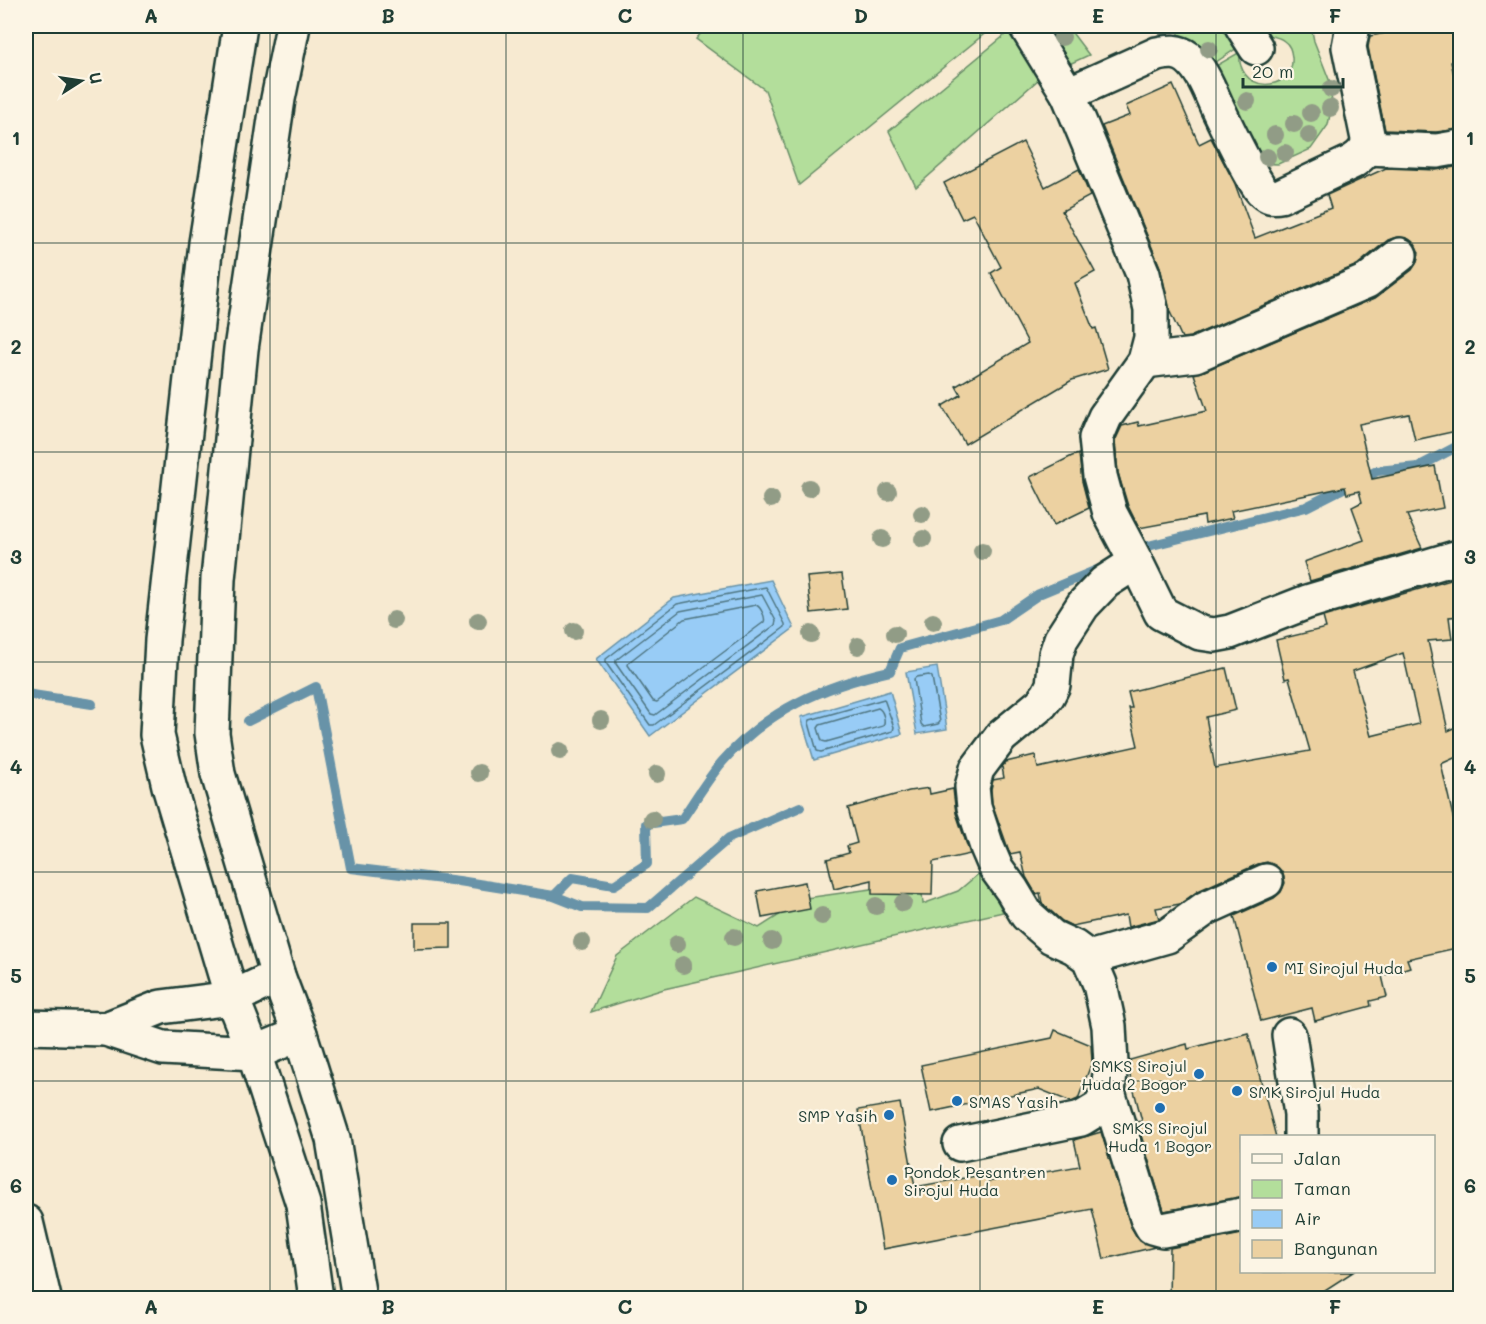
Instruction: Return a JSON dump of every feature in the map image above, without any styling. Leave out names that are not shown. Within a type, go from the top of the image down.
[{"type":"street","points":[[240,26],[206,243],[162,640],[158,735],[170,786],[232,998],[254,1053],[303,1204],[316,1299]]},
{"type":"street","points":[[293,26],[278,99],[241,349],[218,579],[212,733],[218,774],[278,976],[300,1034],[333,1139],[359,1299]]},
{"type":"street","points":[[1026,26],[1068,94],[1143,274],[1151,309],[1151,338],[1145,361],[1105,417],[1098,431],[1096,445],[1100,476],[1110,513],[1161,613],[1200,633],[1214,635],[1230,632],[1307,602],[1461,558]]},
{"type":"street","points":[[1068,94],[1157,54],[1180,53],[1196,66],[1252,176],[1264,193],[1272,197],[1300,188],[1352,162],[1367,148],[1368,139],[1349,47],[1353,26]]},
{"type":"street","points":[[1367,148],[1437,151],[1461,147]]},
{"type":"street","points":[[1145,361],[1195,355],[1367,280],[1400,255]]},
{"type":"street","points":[[960,1144],[1081,1119],[1099,1108],[1108,1092],[1111,1064],[1109,1026],[1100,984],[1089,958],[1074,947],[1052,937],[1027,915],[996,868],[974,807],[972,787],[977,769],[1000,737],[1041,704],[1048,695],[1053,685],[1059,646],[1083,605],[1105,582],[1134,559]]},
{"type":"street","points":[[170,786],[218,774]]},
{"type":"street","points":[[1089,958],[1167,936],[1206,908],[1266,881]]},
{"type":"street","points":[[106,1029],[161,1007],[232,998],[278,976]]},
{"type":"street","points":[[26,1027],[106,1029],[163,1048],[254,1053],[300,1034]]},
{"type":"street","points":[[1289,1035],[1301,1135]]},
{"type":"street","points":[[1108,1092],[1147,1218],[1152,1227],[1164,1230],[1240,1215]]},
{"type":"street","points":[[27,1231],[44,1299]]},
{"type":"green space","points":[[707,26],[994,26],[799,185],[765,90],[696,39]]},
{"type":"green space","points":[[1016,26],[1039,79],[916,187],[889,131]]},
{"type":"green space","points":[[1035,26],[1067,26],[1089,55],[1065,66]]},
{"type":"green space","points":[[1174,26],[1222,26],[1237,48],[1204,70]]},
{"type":"green space","points":[[1275,26],[1311,26],[1314,41],[1330,82],[1332,104],[1328,125],[1311,149],[1278,164],[1254,163],[1209,70],[1240,52],[1241,66],[1253,81],[1271,84],[1280,81],[1287,76],[1292,57],[1289,46],[1282,39],[1262,34]]},
{"type":"green space","points":[[982,871],[1003,912],[664,989],[591,1012],[617,956],[694,897],[759,928],[806,898],[921,882],[923,904],[958,891]]},
{"type":"water","points":[[771,580],[794,628],[650,736],[596,659],[674,598]]},
{"type":"water","points":[[937,667],[947,729],[917,734],[906,672]]},
{"type":"water","points":[[890,691],[902,734],[814,760],[801,717]]},
{"type":"building","points":[[1402,26],[1461,26],[1461,60],[1451,62],[1461,105],[1461,129],[1436,132],[1385,130],[1368,47],[1370,36],[1403,30]]},
{"type":"building","points":[[1173,85],[1199,144],[1211,138],[1235,184],[1255,238],[1331,208],[1327,195],[1386,168],[1436,170],[1461,166],[1461,430],[1415,440],[1409,414],[1359,424],[1372,479],[1435,466],[1443,508],[1407,515],[1422,548],[1310,581],[1304,562],[1364,540],[1352,507],[1362,502],[1359,491],[1347,494],[1345,487],[1231,511],[1233,518],[1205,524],[1204,516],[1139,528],[1128,506],[1118,473],[1115,441],[1122,426],[1138,422],[1139,426],[1207,411],[1194,374],[1375,298],[1412,270],[1419,253],[1415,244],[1407,238],[1397,237],[1388,240],[1357,265],[1190,337],[1182,338],[1170,312],[1160,267],[1102,126],[1130,115],[1126,106]]},
{"type":"building","points":[[1023,142],[1045,187],[1079,169],[1090,196],[1062,211],[1095,272],[1075,283],[1093,329],[1096,328],[1108,369],[1072,380],[965,444],[942,406],[961,395],[956,386],[1028,343],[991,273],[1001,267],[973,214],[962,219],[944,183]]},
{"type":"building","points":[[1079,454],[1082,481],[1089,508],[1054,525],[1030,477]]},
{"type":"building","points":[[842,574],[847,609],[811,613],[807,577]]},
{"type":"building","points":[[1461,577],[1461,616],[1449,617],[1452,639],[1428,641],[1448,731],[1461,725],[1461,755],[1441,764],[1461,852],[1461,947],[1407,959],[1410,967],[1382,976],[1387,997],[1370,1001],[1371,1006],[1315,1021],[1312,1008],[1261,1021],[1234,916],[1274,898],[1281,892],[1285,883],[1283,874],[1276,866],[1267,862],[1258,864],[1198,891],[1180,904],[1156,908],[1159,919],[1128,927],[1126,915],[1072,926],[1062,921],[1042,903],[1040,893],[1036,894],[1026,877],[1020,852],[1010,854],[992,803],[991,789],[993,780],[1004,778],[1002,767],[1006,762],[1035,755],[1038,768],[1138,746],[1129,708],[1132,708],[1128,692],[1226,668],[1236,710],[1206,717],[1215,768],[1310,751],[1289,678],[1285,679],[1276,640],[1326,628],[1323,617]],"holes":[[[1403,653],[1419,724],[1371,736],[1353,671]]]},
{"type":"building","points":[[929,788],[930,794],[953,789],[956,813],[970,854],[933,862],[932,895],[872,894],[872,880],[834,889],[827,859],[849,853],[847,846],[857,843],[848,808],[909,791]]},
{"type":"building","points":[[805,882],[810,909],[762,918],[757,891]]},
{"type":"building","points":[[414,923],[451,923],[451,948],[414,949]]},
{"type":"building","points":[[1055,1030],[1091,1045],[1092,1062],[1078,1099],[1071,1102],[1039,1089],[931,1112],[921,1065],[1052,1038]]},
{"type":"building","points":[[1248,1033],[1275,1135],[1240,1135],[1240,1197],[1164,1211],[1137,1122],[1142,1121],[1129,1072],[1130,1060],[1187,1044],[1188,1049]]},
{"type":"building","points":[[900,1103],[915,1187],[987,1174],[988,1182],[1080,1166],[1074,1140],[1101,1132],[1131,1227],[1140,1241],[1155,1247],[1104,1259],[1092,1209],[883,1249],[858,1110]]},
{"type":"building","points":[[1240,1234],[1240,1273],[1351,1273],[1311,1299],[1169,1299],[1170,1248]]},
{"type":"waterway","points":[[1134,552],[1144,547],[1306,507],[1377,471],[1418,467],[1460,445]]},
{"type":"waterway","points":[[554,896],[572,878],[614,885],[647,864],[646,824],[682,819],[722,762],[739,744],[777,714],[842,684],[890,671],[900,648],[1001,620],[1039,594],[1104,567]]},
{"type":"waterway","points":[[248,721],[316,687],[351,868],[459,881],[554,896],[582,907],[648,908],[729,838],[800,807]]},
{"type":"waterway","points":[[26,694],[92,704]]},
{"type":"place","name":"MI Sirojul Huda","points":[[1272,967]]},
{"type":"place","name":"SMKS Sirojul Huda 2 Bogor","points":[[1199,1074]]},
{"type":"place","name":"SMK Sirojul Huda","points":[[1237,1091]]},
{"type":"place","name":"SMAS Yasih","points":[[957,1101]]},
{"type":"place","name":"SMKS Sirojul Huda 1 Bogor","points":[[1160,1108]]},
{"type":"place","name":"SMP Yasih","points":[[889,1115]]},
{"type":"place","name":"Pondok Pesantren Sirojul Huda","points":[[892,1180]]}]
